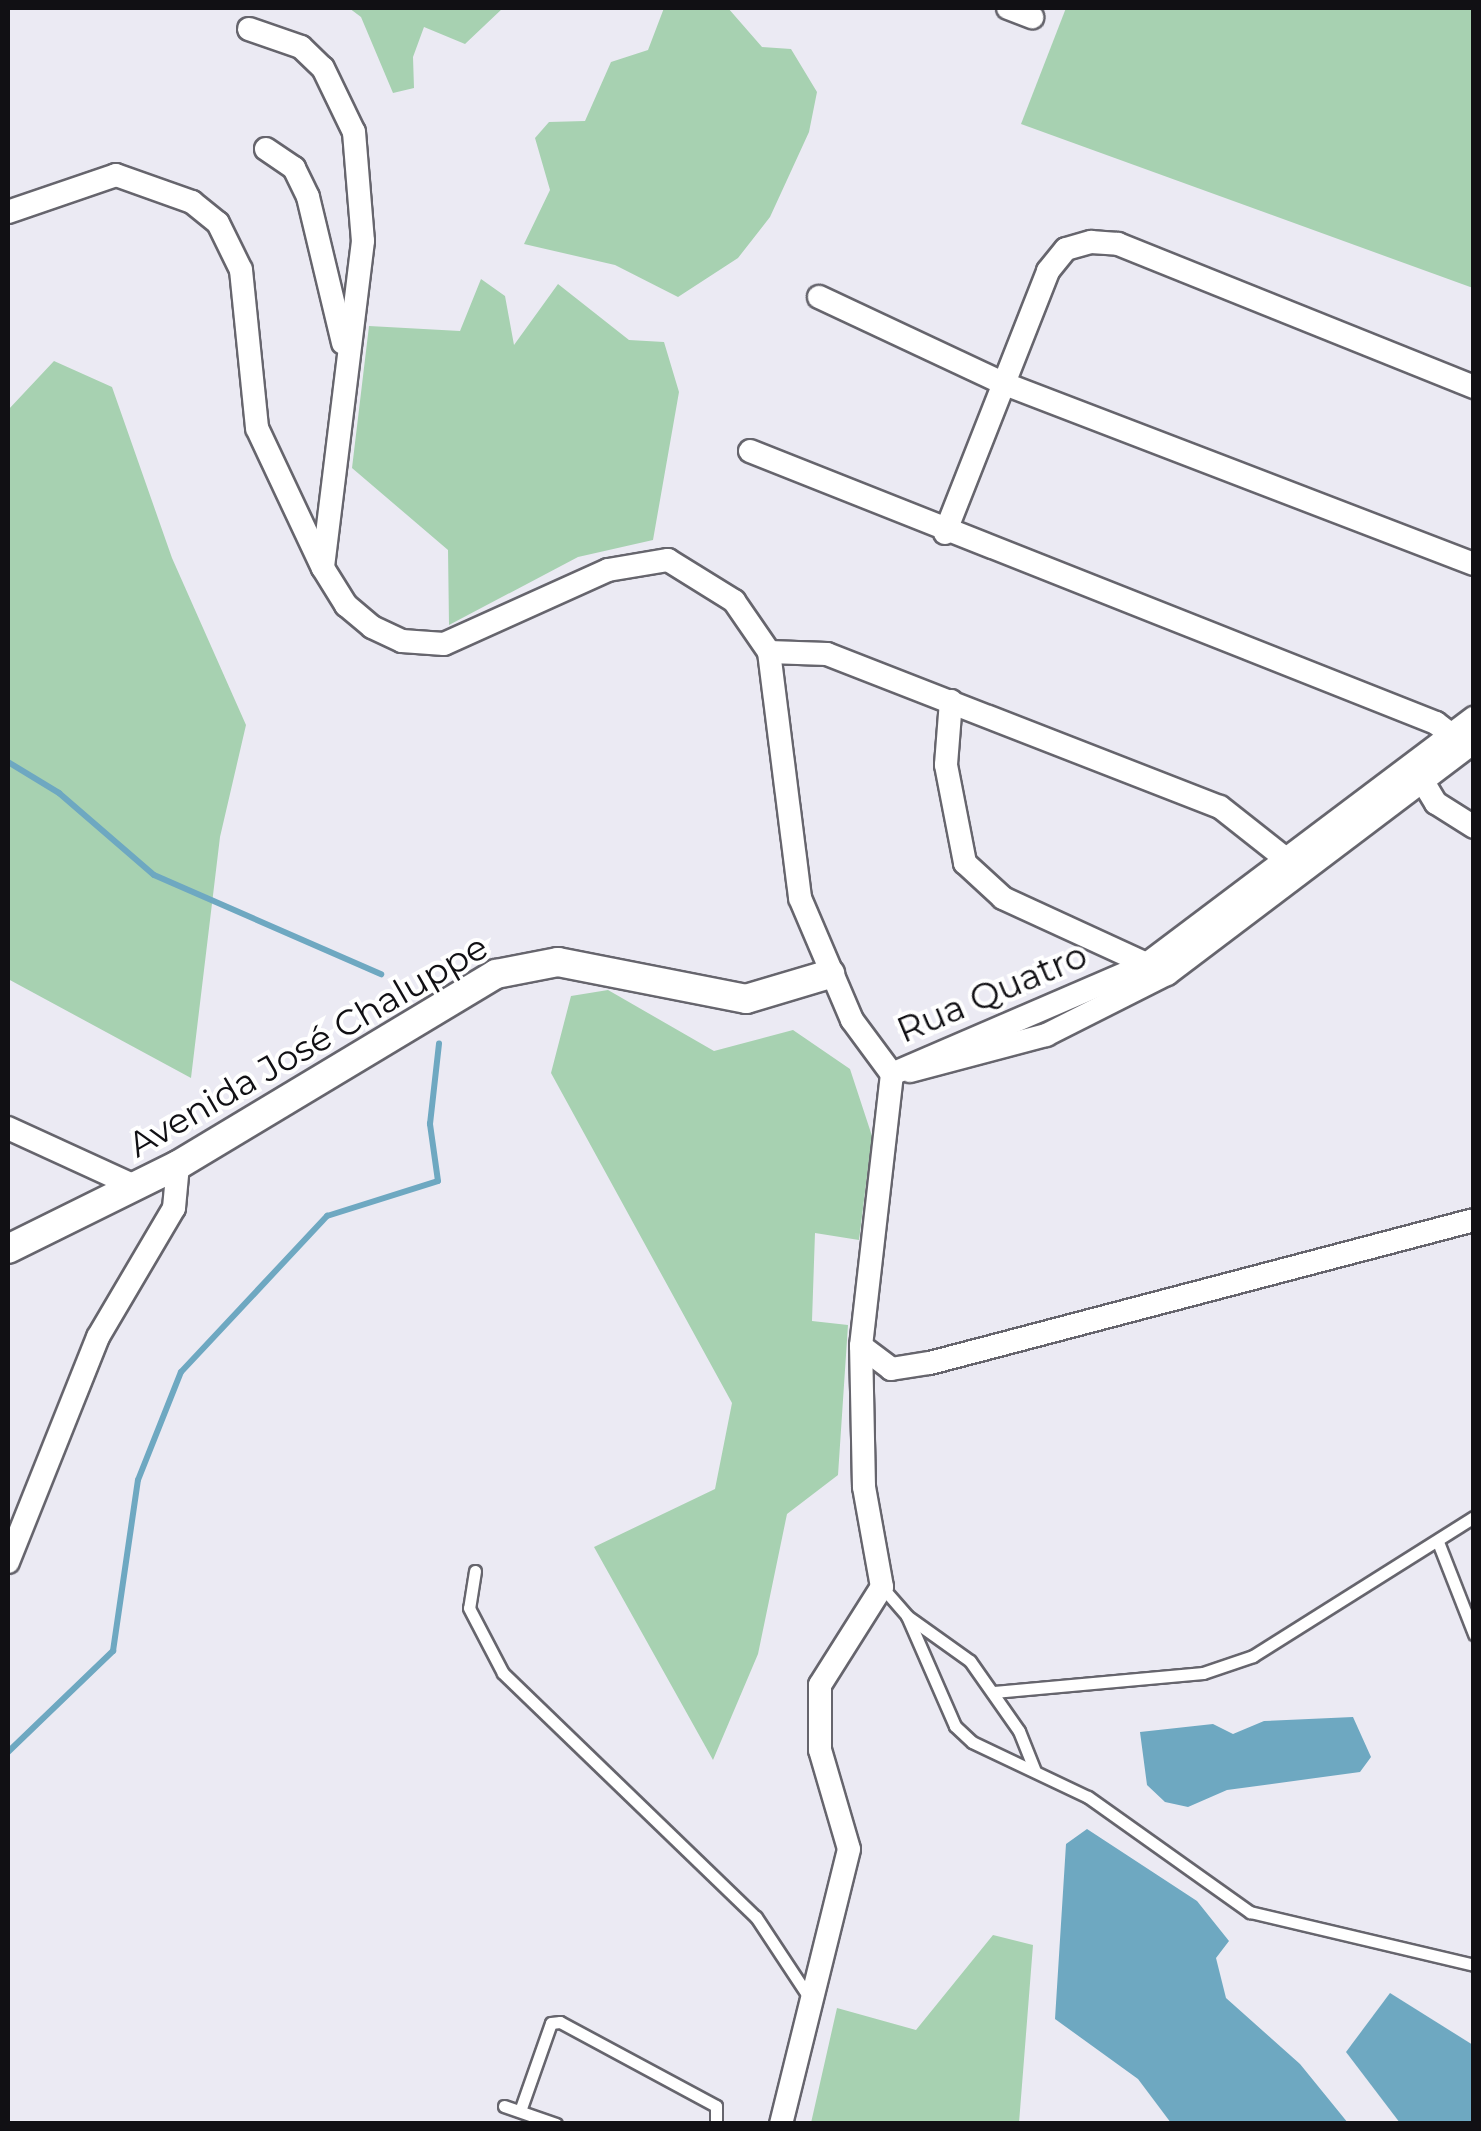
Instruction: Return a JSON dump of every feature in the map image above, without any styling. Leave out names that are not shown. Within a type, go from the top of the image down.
[{"type":"street","points":[[1008,8],[1032,17]]},
{"type":"street","points":[[249,29],[301,47],[323,68],[354,132],[363,241],[323,568]]},
{"type":"street","points":[[266,149],[294,168],[308,197],[329,259],[348,371]]},
{"type":"street","points":[[8,212],[116,174],[192,202],[218,223],[242,270],[257,428],[323,568],[346,605],[372,627],[444,644],[608,570],[668,560],[734,600],[769,652],[800,898],[830,974],[892,1074],[862,1346],[864,1486],[882,1587],[820,1684],[820,1750],[849,1849],[781,2124]]},
{"type":"street","points":[[946,532],[1048,270],[1066,249],[1091,242],[1118,244],[1474,387]]},
{"type":"street","points":[[819,298],[1004,384],[1474,564]]},
{"type":"street","points":[[750,452],[1464,741]]},
{"type":"street","points":[[769,652],[826,654],[1220,806],[1295,866]]},
{"type":"street","points":[[951,701],[946,764],[965,864],[1003,898],[1157,969]]},
{"type":"street","name":"Rua Quatro","points":[[1295,866],[1422,780],[1464,741],[1474,718]]},
{"type":"street","name":"Rua Quatro","points":[[892,1074],[1046,1035],[1157,969],[1464,741]]},
{"type":"street","points":[[1422,780],[1436,804],[1474,827]]},
{"type":"street","name":"Avenida José Chaluppe","points":[[8,1248],[178,1165],[496,974],[558,962],[746,1000],[830,974]]},
{"type":"street","points":[[8,1128],[137,1188]]},
{"type":"street","points":[[8,1562],[98,1337],[174,1208],[178,1165]]},
{"type":"street","points":[[862,1346],[892,1369],[930,1363],[1474,1220]]},
{"type":"lane","points":[[994,1692],[1202,1672],[1253,1656],[1474,1517]]},
{"type":"lane","points":[[1438,1542],[1474,1634]]},
{"type":"lane","points":[[476,1571],[469,1608],[504,1673],[756,1917],[798,1972],[812,2007]]},
{"type":"lane","points":[[882,1587],[907,1616],[945,1640],[994,1692],[1035,1771]]},
{"type":"lane","points":[[907,1616],[955,1726],[1163,1843],[1250,1912],[1474,1965]]},
{"type":"lane","points":[[520,2111],[551,2023],[560,2022],[716,2106],[716,2124]]},
{"type":"lane","points":[[504,2106],[556,2124]]},
{"type":"green space","points":[[349,8],[503,8],[465,44],[424,27],[413,57],[414,88],[393,93],[361,17]]},
{"type":"green space","points":[[664,8],[728,8],[762,47],[791,49],[817,92],[809,132],[770,217],[738,258],[678,297],[615,265],[524,244],[550,190],[535,138],[549,122],[585,121],[611,62],[648,50]]},
{"type":"green space","points":[[1066,8],[1473,8],[1473,288],[1021,124]]},
{"type":"green space","points":[[481,279],[505,296],[514,345],[558,284],[629,340],[664,342],[679,392],[653,540],[578,557],[449,625],[448,550],[352,468],[369,326],[460,331]]},
{"type":"green space","points":[[54,361],[112,387],[172,558],[246,725],[220,837],[191,1078],[8,979],[8,410]]},
{"type":"green space","points":[[608,990],[714,1051],[793,1030],[850,1069],[872,1136],[859,1240],[815,1233],[812,1321],[848,1325],[838,1475],[787,1514],[758,1654],[713,1760],[594,1547],[715,1489],[732,1403],[551,1073],[571,996]]},
{"type":"green space","points":[[993,1935],[1033,1945],[1019,2123],[811,2123],[837,2008],[916,2030]]},
{"type":"water","points":[[1353,1717],[1371,1757],[1360,1772],[1227,1790],[1188,1807],[1165,1802],[1147,1785],[1140,1732],[1213,1724],[1233,1734],[1264,1721]]},
{"type":"water","points":[[1087,1829],[1197,1901],[1229,1941],[1216,1958],[1226,1998],[1300,2064],[1348,2123],[1171,2123],[1138,2079],[1055,2019],[1066,1844]]},
{"type":"water","points":[[1390,1993],[1473,2045],[1473,2123],[1400,2123],[1346,2052]]},
{"type":"waterway","points":[[8,762],[59,793],[154,875],[381,974]]},
{"type":"waterway","points":[[8,1752],[113,1651],[138,1480],[181,1372],[327,1216],[438,1181],[430,1124],[439,1044]]}]
